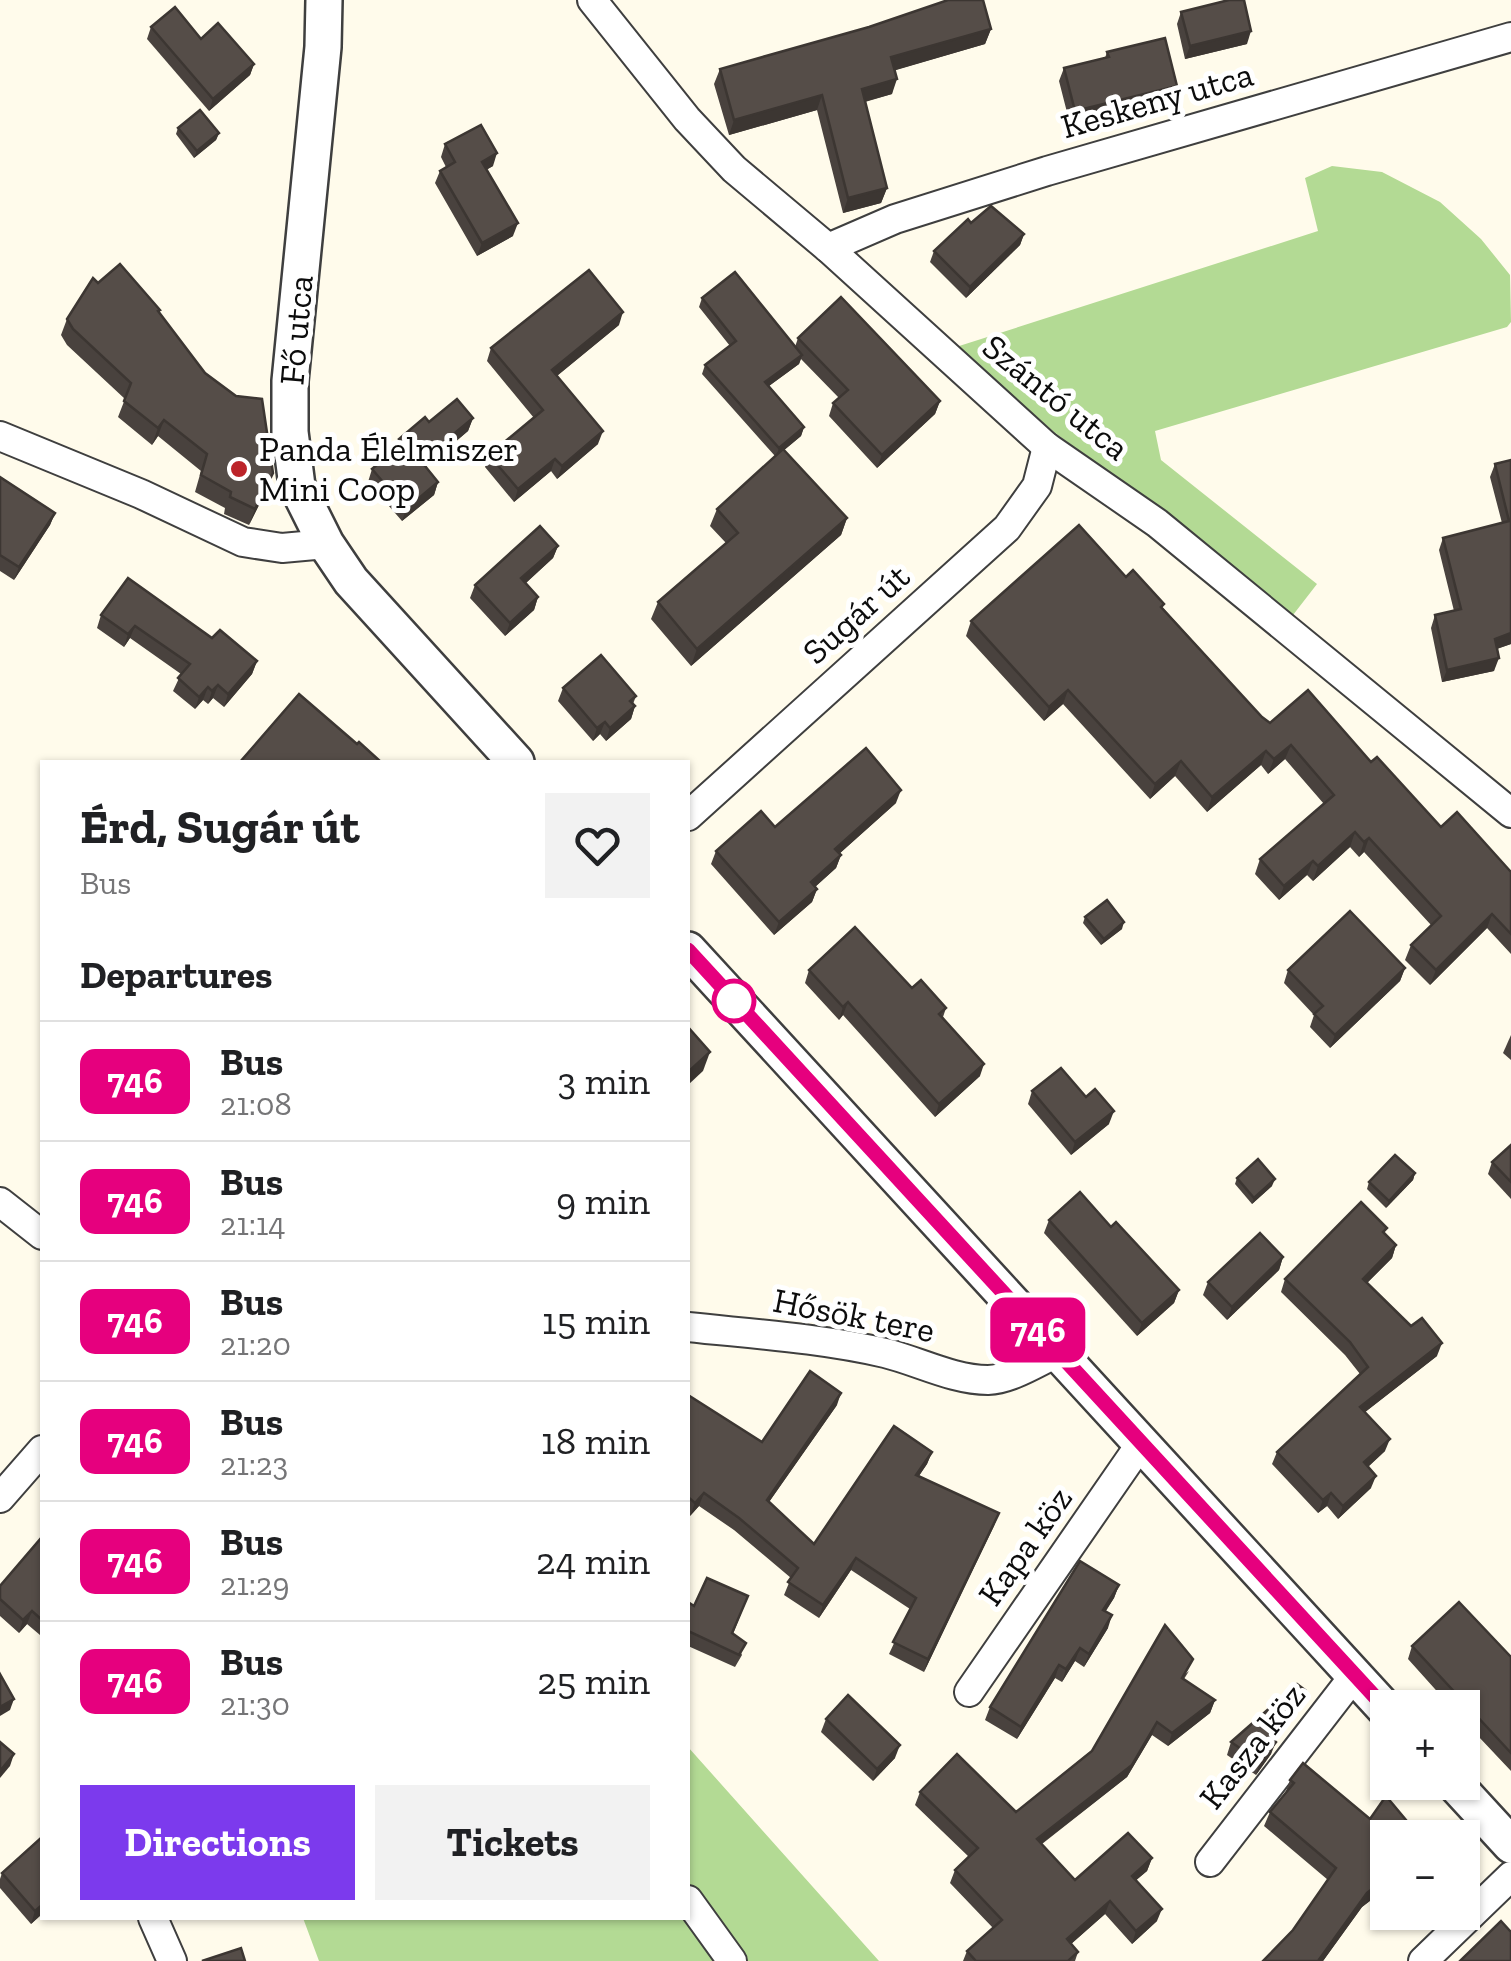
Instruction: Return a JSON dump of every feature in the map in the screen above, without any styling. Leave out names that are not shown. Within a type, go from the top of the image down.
[{"type":"street","name":"Fő utca","points":[[324,0],[322,67],[290,380],[290,432],[298,486],[326,544],[351,580],[514,760]]},
{"type":"street","name":"Szántó utca","points":[[592,0],[687,119],[734,169],[828,248],[1047,447],[1158,522],[1511,813]]},
{"type":"street","name":"Keskeny utca","points":[[828,248],[896,219],[1047,171],[1511,37]]},
{"type":"street","points":[[0,436],[141,494],[243,542],[282,548],[326,544]]},
{"type":"street","name":"Sugár út","points":[[690,814],[1007,528],[1038,486],[1047,447]]},
{"type":"street","points":[[690,952],[1370,1693]]},
{"type":"street","points":[[0,1202],[40,1233]]},
{"type":"street","name":"Hősök tere","points":[[690,1327],[817,1341],[884,1353],[968,1378],[992,1380],[1059,1352]]},
{"type":"street","name":"Kapa köz","points":[[969,1692],[1142,1442]]},
{"type":"street","points":[[0,1498],[40,1452]]},
{"type":"street","name":"Kasza köz","points":[[1210,1862],[1354,1676]]},
{"type":"street","points":[[1470,1800],[1511,1845]]},
{"type":"street","points":[[1423,1961],[1511,1876]]},
{"type":"street","points":[[690,1903],[732,1961]]},
{"type":"street","points":[[154,1920],[172,1961]]},
{"type":"green space","points":[[1332,166],[1382,172],[1440,202],[1481,239],[1510,275],[1511,322],[1507,327],[1155,431],[1161,460],[1317,584],[1293,615],[1054,432],[956,347],[1318,231],[1305,178]]},
{"type":"green space","points":[[690,1749],[879,1961],[319,1961],[304,1920],[690,1920]]},
{"type":"building","points":[[948,0],[983,0],[991,29],[891,57],[897,79],[862,89],[887,188],[848,198],[822,95],[734,120],[720,69]]},
{"type":"building","points":[[1244,0],[1251,31],[1190,46],[1181,12]]},
{"type":"building","points":[[175,7],[201,39],[218,23],[254,64],[213,99],[151,27]]},
{"type":"building","points":[[1165,38],[1177,86],[1075,111],[1064,68],[1109,57],[1107,52]]},
{"type":"building","points":[[200,110],[219,133],[197,151],[178,128]]},
{"type":"building","points":[[481,125],[497,153],[482,162],[518,223],[482,243],[440,171],[455,162],[445,144]]},
{"type":"building","points":[[991,206],[1024,234],[970,287],[934,251],[968,219],[971,223]]},
{"type":"building","points":[[120,264],[160,310],[205,373],[236,396],[262,399],[273,473],[255,509],[230,497],[231,492],[201,475],[207,454],[164,420],[158,428],[124,401],[131,383],[67,319],[93,278],[98,283]]},
{"type":"building","points":[[589,270],[623,312],[552,370],[603,431],[562,466],[555,459],[518,489],[489,455],[543,410],[491,348]]},
{"type":"building","points":[[735,272],[802,355],[765,382],[804,427],[779,448],[705,365],[736,341],[702,298]]},
{"type":"building","points":[[841,297],[940,401],[882,455],[833,403],[848,390],[798,338]]},
{"type":"building","points":[[457,399],[473,418],[421,461],[438,482],[406,509],[372,469],[403,443],[399,439],[425,417],[429,422]]},
{"type":"building","points":[[783,449],[847,518],[697,649],[658,602],[738,533],[717,509]]},
{"type":"building","points":[[1511,460],[1511,633],[1495,639],[1499,658],[1447,670],[1435,615],[1461,609],[1443,538],[1509,521],[1495,464]]},
{"type":"building","points":[[0,477],[55,513],[19,567],[0,555]]},
{"type":"building","points":[[1079,525],[1126,577],[1133,570],[1164,604],[1161,607],[1262,717],[1270,723],[1308,690],[1371,762],[1377,757],[1441,827],[1457,812],[1511,872],[1511,934],[1492,914],[1436,970],[1411,945],[1441,916],[1369,838],[1364,842],[1355,832],[1318,866],[1313,861],[1284,886],[1260,859],[1334,795],[1291,745],[1274,759],[1266,751],[1212,797],[1181,761],[1155,784],[1068,690],[1049,707],[971,621]]},
{"type":"building","points":[[540,526],[558,546],[521,578],[538,597],[510,623],[475,585]]},
{"type":"building","points":[[128,578],[212,638],[220,630],[257,661],[228,694],[218,685],[212,691],[208,687],[199,697],[178,678],[190,664],[135,626],[128,634],[101,615]]},
{"type":"building","points":[[601,655],[636,696],[630,701],[635,706],[610,728],[605,722],[597,728],[563,688]]},
{"type":"building","points":[[299,694],[379,760],[242,760]]},
{"type":"building","points":[[866,748],[901,790],[835,849],[841,855],[811,882],[817,889],[779,922],[716,851],[761,811],[775,827]]},
{"type":"building","points":[[1107,900],[1124,922],[1104,939],[1085,917]]},
{"type":"building","points":[[1350,911],[1405,968],[1335,1035],[1314,1014],[1323,1006],[1288,970]]},
{"type":"building","points":[[855,927],[912,988],[921,980],[946,1008],[939,1014],[984,1064],[939,1104],[848,1002],[843,1007],[809,970]]},
{"type":"building","points":[[690,1029],[710,1052],[690,1070]]},
{"type":"building","points":[[1061,1068],[1086,1097],[1095,1089],[1114,1111],[1075,1142],[1032,1091]]},
{"type":"building","points":[[1511,1145],[1511,1182],[1492,1162]]},
{"type":"building","points":[[1395,1155],[1415,1173],[1389,1201],[1369,1182]]},
{"type":"building","points":[[1258,1159],[1275,1179],[1254,1198],[1237,1178]]},
{"type":"building","points":[[1080,1192],[1111,1227],[1116,1222],[1179,1290],[1142,1323],[1049,1220]]},
{"type":"building","points":[[1361,1202],[1387,1228],[1383,1232],[1396,1245],[1363,1279],[1411,1326],[1422,1318],[1442,1343],[1360,1407],[1390,1439],[1364,1462],[1376,1476],[1343,1506],[1331,1493],[1323,1500],[1277,1452],[1368,1367],[1350,1342],[1285,1279]]},
{"type":"building","points":[[1260,1233],[1283,1257],[1232,1307],[1208,1282]]},
{"type":"building","points":[[810,1371],[841,1393],[767,1500],[814,1544],[894,1426],[932,1452],[916,1475],[999,1513],[928,1659],[893,1642],[916,1598],[856,1558],[823,1605],[788,1582],[798,1568],[739,1518],[704,1493],[695,1503],[690,1499],[690,1396],[762,1442]]},
{"type":"building","points":[[40,1539],[40,1618],[32,1611],[23,1620],[0,1599],[0,1586]]},
{"type":"building","points":[[1080,1561],[1119,1585],[1103,1610],[1112,1615],[1089,1654],[1080,1648],[1066,1669],[1059,1665],[1021,1727],[990,1707]]},
{"type":"building","points":[[707,1578],[748,1596],[732,1633],[746,1643],[739,1655],[690,1632],[690,1603],[694,1606]]},
{"type":"building","points":[[1459,1602],[1511,1657],[1511,1753],[1480,1719],[1480,1690],[1453,1690],[1412,1646]]},
{"type":"building","points":[[1165,1625],[1193,1659],[1182,1678],[1215,1700],[1172,1733],[1157,1722],[1132,1765],[1037,1839],[1075,1880],[1128,1833],[1152,1858],[1132,1876],[1162,1909],[1136,1931],[1110,1901],[1067,1939],[1078,1952],[1068,1961],[976,1961],[967,1951],[1002,1920],[955,1870],[978,1848],[920,1792],[957,1754],[1016,1812],[1092,1751]]},
{"type":"building","points":[[0,1674],[14,1699],[0,1707]]},
{"type":"building","points":[[1297,1684],[1305,1690],[1260,1762],[1231,1742]]},
{"type":"building","points":[[848,1695],[900,1745],[877,1769],[826,1719]]},
{"type":"building","points":[[0,1742],[14,1754],[0,1771]]},
{"type":"building","points":[[1303,1763],[1370,1819],[1383,1800],[1389,1800],[1406,1820],[1370,1820],[1370,1891],[1318,1961],[1263,1961],[1293,1930],[1336,1868],[1270,1812],[1294,1783],[1290,1780]]},
{"type":"building","points":[[40,1839],[40,1907],[35,1911],[2,1873]]},
{"type":"building","points":[[1501,1921],[1511,1932],[1511,1961],[1460,1961]]},
{"type":"building","points":[[241,1948],[245,1961],[202,1961]]},
{"type":"bus line","name":"746","points":[[690,952],[1370,1691]]},
{"type":"place","name":"Panda Élelmiszer Mini Coop","points":[[239,469]]}]
